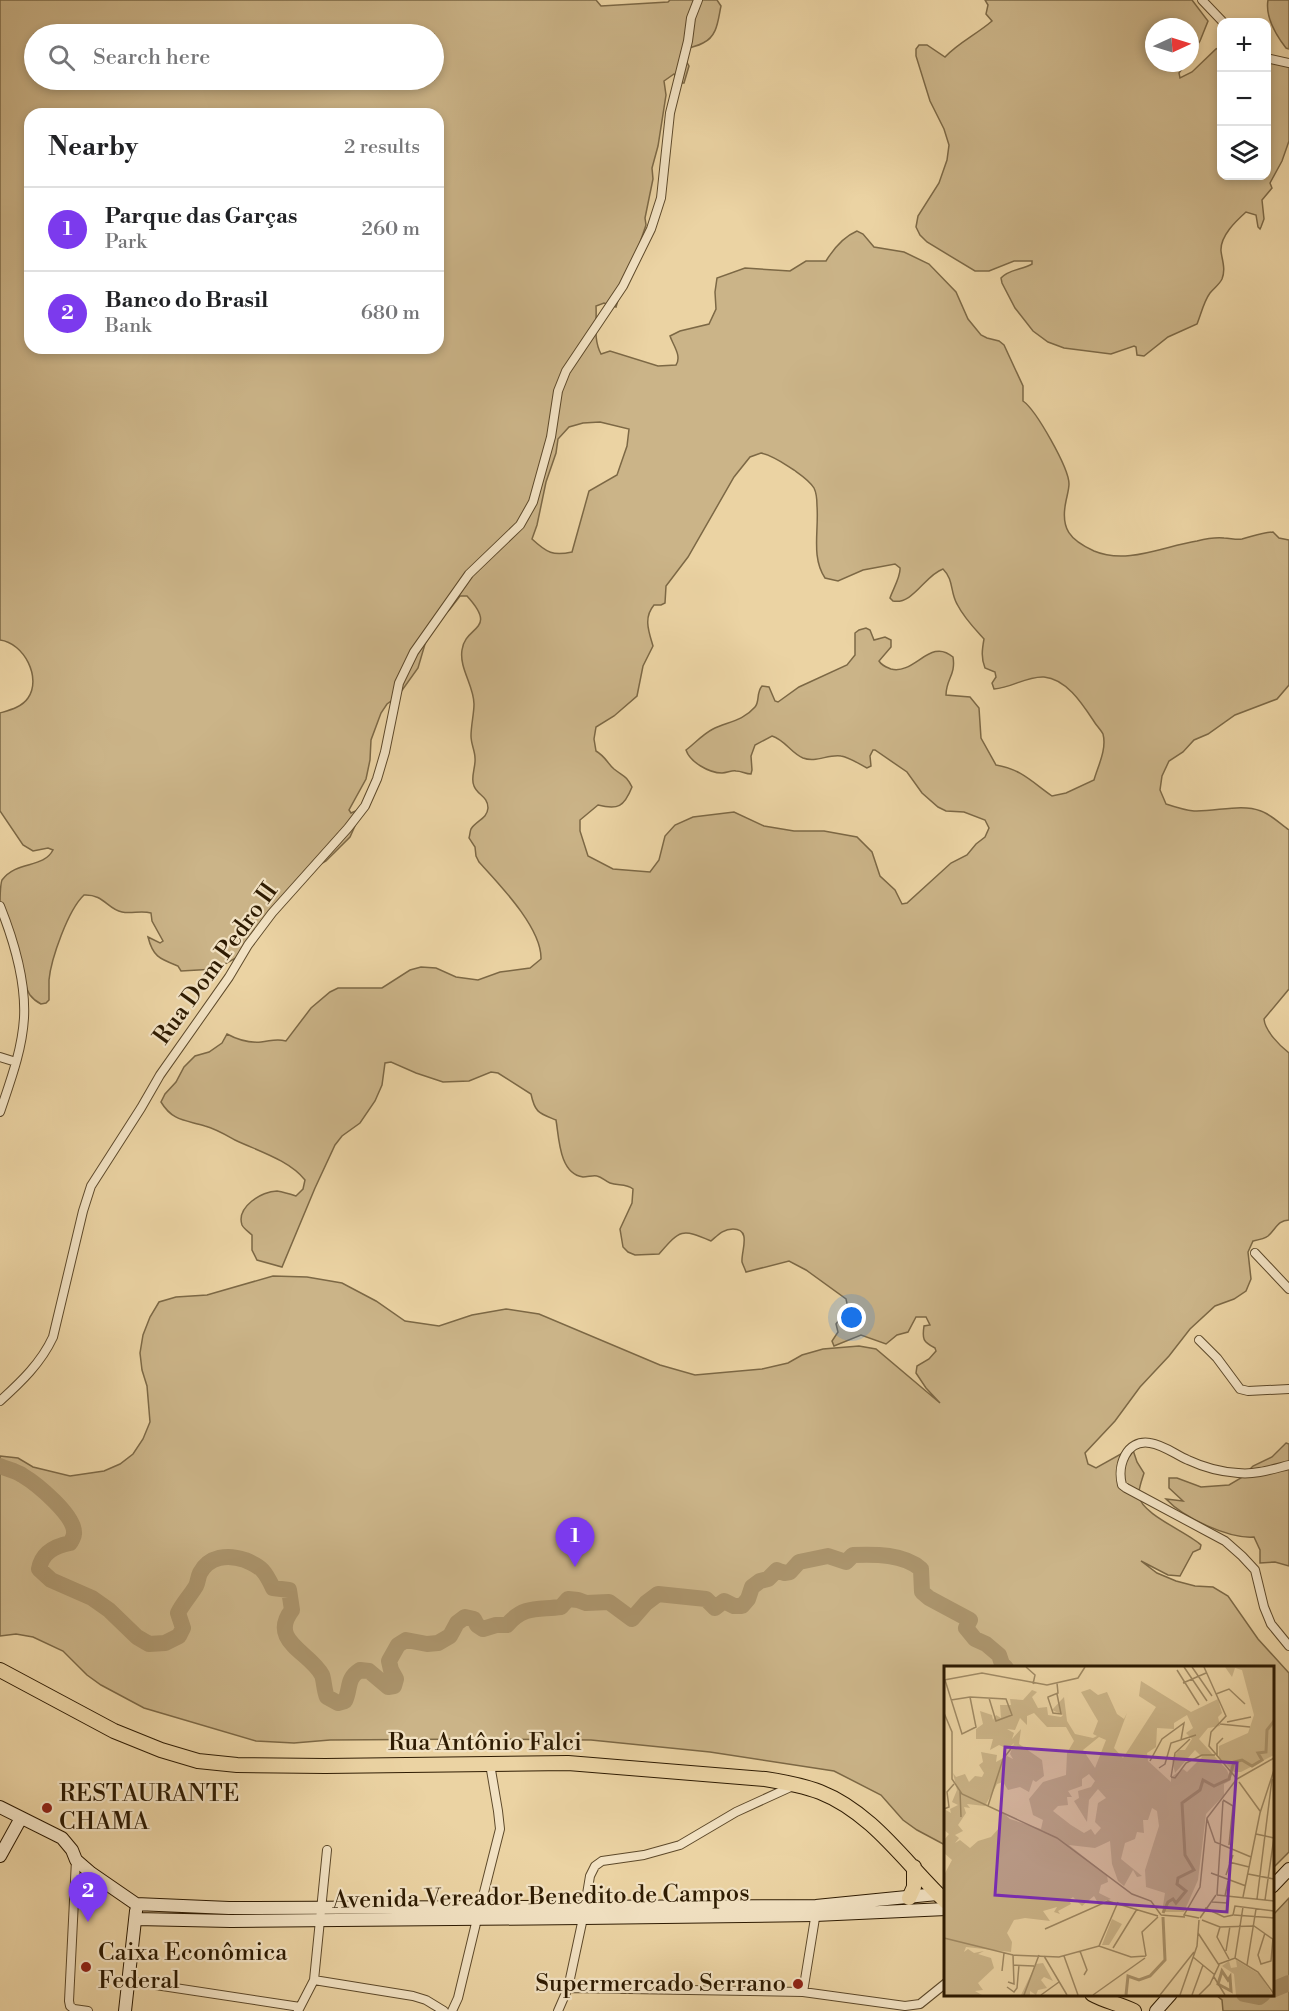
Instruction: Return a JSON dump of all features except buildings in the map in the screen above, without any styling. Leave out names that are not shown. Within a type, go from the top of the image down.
[{"type":"main road","name":"Rua Antônio Falci","points":[[0,1670],[114,1731],[161,1750],[198,1761],[237,1765],[325,1766],[568,1763],[765,1779],[796,1784],[820,1792],[847,1807],[870,1824],[941,1898]]},
{"type":"main road","points":[[0,1807],[62,1838],[72,1850],[76,1860],[105,1884],[136,1904],[125,2011]]},
{"type":"main road","points":[[0,1856],[21,1818]]},
{"type":"main road","points":[[909,1898],[914,1887],[914,1868]]},
{"type":"main road","points":[[1274,1885],[1289,1869]]},
{"type":"main road","name":"Avenida Vereador Benedito de Campos","points":[[816,1910],[909,1898],[941,1898]]},
{"type":"main road","name":"Avenida Vereador Benedito de Campos","points":[[136,1904],[229,1908],[322,1906],[479,1913]]},
{"type":"main road","points":[[229,1908],[231,1921]]},
{"type":"main road","name":"Avenida Vereador Benedito de Campos","points":[[136,1919],[321,1920],[479,1913],[944,1910]]},
{"type":"main road","points":[[1156,2011],[1170,1996]]},
{"type":"main road","points":[[1103,2002],[1125,2006],[1134,2011]]},
{"type":"street","name":"Rua Dom Pedro II","points":[[0,1401],[34,1368],[53,1336],[91,1186],[160,1075],[229,977],[248,945],[272,913],[365,806],[385,753],[399,683],[414,652],[469,574],[520,525],[533,502],[551,437],[558,391],[566,370],[623,286],[651,229],[661,198],[670,113],[688,41],[691,18],[698,0]]},
{"type":"street","points":[[1202,0],[1220,18]]},
{"type":"street","points":[[1271,58],[1289,63]]},
{"type":"street","points":[[0,906],[22,980],[24,1019],[16,1062],[0,1112]]},
{"type":"street","points":[[0,1057],[16,1062]]},
{"type":"street","points":[[1255,1253],[1289,1289]]},
{"type":"street","points":[[1199,1340],[1217,1358],[1240,1389],[1248,1391],[1289,1389]]},
{"type":"street","points":[[1289,1465],[1256,1472],[1238,1473],[1204,1466],[1149,1442],[1138,1443],[1126,1452],[1120,1469],[1122,1485],[1225,1541],[1242,1556],[1255,1570],[1264,1607],[1271,1624],[1289,1646]]},
{"type":"street","points":[[452,2011],[458,1998],[500,1829],[490,1764]]},
{"type":"street","points":[[558,2011],[568,1988],[590,1876],[595,1866],[603,1861],[644,1855],[680,1845],[736,1812],[796,1784]]},
{"type":"street","points":[[129,1982],[299,2009],[314,1980],[327,1850]]},
{"type":"street","points":[[76,1860],[69,2001],[70,2006],[74,2009],[88,2011]]},
{"type":"street","points":[[803,1992],[816,1910]]},
{"type":"street","points":[[314,1980],[412,1996],[432,2008],[444,2011]]},
{"type":"street","points":[[568,1988],[803,1992],[913,2006],[925,2001],[944,1984]]},
{"type":"shaded area","points":[[0,0],[596,0],[601,6],[668,2],[670,0],[717,0],[721,6],[712,36],[703,43],[681,52],[689,66],[684,83],[681,83],[674,74],[664,81],[666,95],[652,168],[653,179],[645,218],[646,225],[634,260],[626,274],[616,307],[604,303],[596,306],[596,337],[601,354],[610,351],[658,366],[676,365],[678,354],[670,336],[680,331],[709,324],[716,309],[717,278],[745,268],[790,271],[806,261],[826,261],[839,243],[857,231],[863,234],[874,247],[904,252],[929,264],[956,292],[968,319],[981,335],[1004,345],[1023,386],[1023,401],[1043,427],[1068,476],[1064,519],[1073,538],[1094,551],[1119,556],[1146,553],[1207,539],[1240,539],[1273,532],[1279,538],[1289,540],[1289,685],[1277,699],[1235,715],[1208,734],[1194,740],[1183,752],[1169,761],[1162,776],[1160,790],[1166,804],[1194,811],[1253,809],[1269,815],[1289,830],[1289,989],[1264,1019],[1270,1033],[1289,1053],[1289,1220],[1280,1223],[1266,1237],[1253,1241],[1248,1252],[1251,1279],[1246,1291],[1234,1299],[1215,1306],[1190,1329],[1140,1387],[1115,1421],[1085,1453],[1088,1464],[1096,1468],[1128,1450],[1133,1450],[1144,1473],[1139,1493],[1142,1503],[1156,1516],[1201,1545],[1200,1549],[1193,1552],[1180,1576],[1168,1575],[1141,1561],[1157,1573],[1176,1581],[1195,1586],[1213,1587],[1228,1596],[1258,1639],[1289,1673],[1289,1852],[1274,1867],[1274,1666],[944,1666],[944,1844],[903,1820],[881,1795],[834,1771],[710,1752],[591,1740],[330,1740],[294,1743],[256,1741],[144,1708],[101,1685],[87,1675],[63,1651],[33,1637],[16,1634],[0,1636],[0,1456],[18,1458],[33,1467],[70,1476],[104,1471],[120,1464],[133,1454],[150,1422],[147,1386],[140,1353],[143,1335],[159,1302],[176,1297],[207,1295],[273,1276],[307,1277],[342,1283],[376,1301],[405,1321],[439,1326],[472,1315],[506,1309],[539,1314],[660,1365],[695,1375],[762,1369],[788,1363],[802,1355],[823,1349],[859,1346],[876,1349],[940,1403],[916,1373],[917,1366],[929,1359],[936,1351],[923,1337],[924,1326],[930,1325],[926,1317],[916,1317],[908,1332],[897,1335],[886,1344],[861,1335],[834,1346],[832,1341],[838,1332],[836,1324],[848,1308],[846,1299],[806,1270],[789,1261],[746,1272],[742,1262],[744,1237],[739,1230],[726,1230],[711,1241],[693,1234],[682,1234],[672,1240],[659,1254],[635,1255],[628,1252],[623,1247],[620,1229],[632,1203],[633,1189],[610,1183],[597,1176],[583,1177],[569,1169],[562,1154],[556,1120],[539,1111],[534,1105],[531,1094],[498,1073],[491,1072],[469,1081],[443,1082],[391,1062],[385,1063],[382,1085],[375,1101],[360,1123],[342,1136],[335,1145],[282,1267],[257,1260],[252,1250],[252,1235],[242,1225],[241,1218],[246,1206],[258,1197],[277,1191],[296,1196],[303,1189],[305,1180],[291,1167],[273,1157],[213,1129],[175,1117],[161,1102],[184,1067],[195,1056],[209,1052],[222,1043],[227,1034],[252,1042],[286,1041],[311,1008],[338,988],[382,988],[410,970],[421,967],[436,968],[456,977],[478,980],[500,972],[530,968],[541,959],[535,934],[527,920],[508,894],[479,862],[475,847],[469,838],[473,826],[486,815],[488,804],[475,789],[473,783],[475,758],[471,736],[474,704],[472,690],[464,670],[462,650],[464,642],[478,627],[480,616],[467,596],[460,596],[436,623],[425,644],[418,668],[398,696],[387,704],[381,713],[371,740],[366,779],[349,810],[351,813],[363,808],[350,837],[326,861],[299,877],[243,954],[216,969],[181,971],[178,966],[158,956],[152,949],[148,937],[160,943],[163,941],[152,921],[151,913],[122,912],[101,899],[84,895],[72,912],[61,935],[50,971],[49,1000],[41,1004],[32,998],[27,990],[0,907],[2,880],[15,870],[43,860],[53,850],[48,848],[33,851],[23,845],[0,811],[0,713],[22,704],[32,690],[33,681],[32,672],[23,654],[9,643],[0,640]],"holes":[[[600,422],[629,429],[627,446],[617,475],[589,491],[572,552],[560,554],[546,550],[532,539],[558,439],[569,427]],[[761,453],[786,465],[814,488],[817,502],[817,553],[825,578],[838,581],[863,570],[895,564],[900,571],[890,598],[893,601],[900,601],[907,599],[930,577],[943,569],[949,577],[955,600],[960,609],[984,639],[983,661],[985,668],[995,672],[996,677],[992,683],[994,689],[1037,677],[1060,682],[1074,694],[1103,734],[1103,751],[1094,780],[1066,793],[1052,796],[1019,773],[996,765],[981,738],[979,708],[970,697],[946,695],[954,663],[953,657],[945,652],[937,651],[908,667],[891,669],[879,661],[891,647],[891,640],[885,637],[874,640],[870,630],[866,628],[855,633],[855,655],[847,665],[799,687],[778,702],[775,701],[769,687],[762,686],[756,705],[750,712],[709,731],[686,750],[696,763],[711,771],[751,774],[751,756],[755,745],[772,736],[781,740],[803,758],[813,760],[841,756],[867,768],[871,766],[870,756],[875,750],[907,772],[922,793],[938,807],[946,811],[964,812],[985,820],[989,828],[985,837],[967,855],[951,863],[907,903],[902,904],[895,890],[880,876],[872,852],[857,837],[824,831],[794,831],[764,826],[734,812],[693,817],[675,825],[665,836],[659,860],[650,872],[613,869],[588,856],[580,831],[580,820],[598,805],[611,807],[620,805],[632,787],[626,778],[596,751],[594,739],[596,727],[614,716],[637,696],[643,666],[653,646],[648,625],[651,610],[654,605],[665,603],[666,586],[688,557],[734,477],[750,457]]]},
{"type":"shaded area","points":[[985,0],[1192,0],[1208,21],[1199,43],[1199,18],[1145,18],[1145,72],[1180,72],[1180,78],[1192,72],[1199,72],[1199,65],[1217,49],[1217,180],[1271,180],[1271,61],[1289,65],[1289,141],[1282,161],[1270,183],[1272,188],[1262,200],[1264,219],[1261,227],[1260,229],[1258,227],[1256,215],[1246,212],[1233,224],[1221,245],[1224,268],[1222,279],[1208,296],[1197,324],[1168,337],[1144,356],[1137,355],[1134,346],[1111,354],[1064,348],[1048,342],[1033,331],[1015,308],[1001,278],[1032,264],[1032,261],[1014,261],[989,271],[975,271],[927,242],[916,227],[918,216],[939,183],[947,160],[949,145],[930,101],[916,56],[916,49],[919,45],[927,45],[945,57],[992,21],[986,14],[988,5]]},
{"type":"shaded area","points":[[1268,0],[1289,0],[1289,49],[1282,43],[1272,26]]},
{"type":"shaded area","points":[[1286,1443],[1289,1444],[1289,1566],[1275,1562],[1260,1563],[1260,1550],[1254,1537],[1232,1535],[1207,1526],[1166,1499],[1183,1501],[1169,1488],[1169,1478],[1177,1478],[1201,1487],[1229,1485],[1241,1478],[1253,1466],[1272,1457]]},
{"type":"shaded area","points":[[1289,1898],[1289,2011],[1223,2011],[1222,2000],[1217,1996],[1274,1996],[1274,1914]]},
{"type":"waterway","points":[[0,1466],[20,1474],[37,1485],[69,1518],[73,1527],[74,1535],[70,1543],[59,1546],[46,1554],[39,1569],[51,1580],[92,1598],[109,1610],[137,1637],[149,1644],[165,1643],[179,1636],[183,1628],[178,1613],[208,1563],[220,1558],[232,1557],[259,1567],[273,1588],[289,1590],[292,1610],[286,1621],[285,1630],[288,1638],[322,1675],[327,1697],[338,1703],[345,1701],[351,1680],[360,1670],[369,1671],[388,1687],[394,1686],[396,1679],[389,1661],[398,1645],[406,1640],[427,1644],[438,1643],[450,1636],[457,1623],[465,1617],[474,1619],[483,1629],[496,1625],[507,1625],[525,1611],[561,1607],[568,1599],[586,1603],[609,1602],[632,1619],[646,1603],[658,1594],[706,1599],[715,1608],[724,1601],[734,1606],[742,1606],[748,1599],[752,1587],[768,1579],[777,1570],[784,1573],[790,1572],[799,1562],[828,1556],[846,1562],[853,1555],[880,1555],[906,1560],[914,1564],[921,1569],[922,1592],[970,1620],[966,1628],[975,1639],[986,1644],[999,1655],[1004,1666]]},
{"type":"waterway","points":[[1274,1989],[1289,1983]]},
{"type":"waterway","points":[[1254,1996],[1260,1996]]},
{"type":"place","name":"Parque das Garças","points":[[575,1567]]},
{"type":"place","name":"RESTAURANTE CHAMA","points":[[47,1808]]},
{"type":"place","name":"Banco do Brasil","points":[[88,1922]]},
{"type":"place","name":"Caixa Econômica Federal","points":[[86,1967]]},
{"type":"place","name":"Supermercado Serrano","points":[[798,1984]]}]
